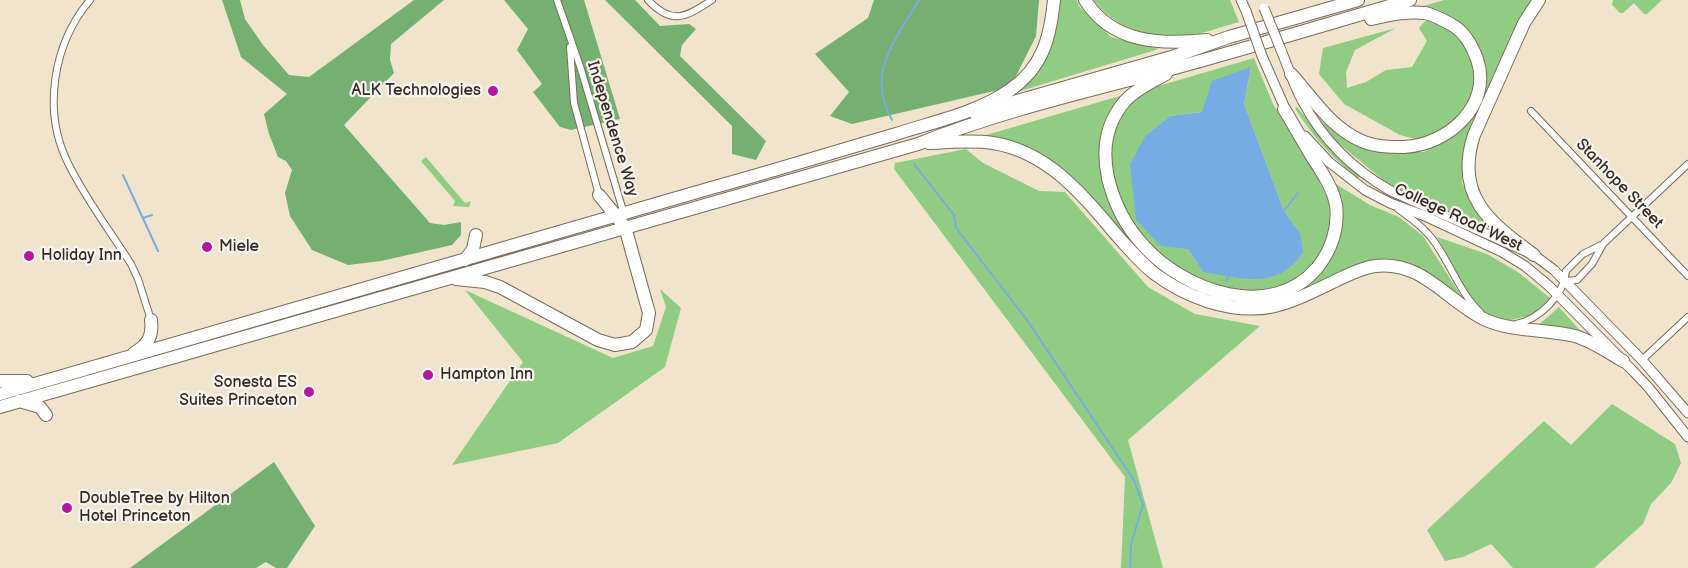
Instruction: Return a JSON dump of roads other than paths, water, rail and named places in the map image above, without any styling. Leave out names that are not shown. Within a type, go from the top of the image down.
[{"type":"highway","points":[[0,394],[56,384],[449,279],[621,219],[947,118],[1010,90],[1031,71],[1042,55],[1048,40],[1054,0]]},
{"type":"highway","points":[[1085,0],[1093,13],[1110,27],[1128,36],[1151,41],[1192,42],[1229,37]]},
{"type":"highway","points":[[947,118],[981,112],[1358,0]]},
{"type":"highway","points":[[0,406],[19,401],[56,384],[128,357],[584,225],[621,219],[918,144],[962,128],[1410,0]]},
{"type":"highway","points":[[1534,255],[1504,233],[1484,214],[1476,201],[1467,168],[1474,135],[1524,23],[1539,0]]},
{"type":"highway","points":[[1291,74],[1330,120],[1345,132],[1365,143],[1387,148],[1413,147],[1435,140],[1455,128],[1468,114],[1476,100],[1480,82],[1480,66],[1473,46],[1462,32],[1445,20],[1427,13],[1398,13],[1369,20],[1328,24]]},
{"type":"highway","points":[[1179,66],[1136,91],[1116,113],[1109,128],[1105,149],[1106,166],[1116,205],[1127,225],[1143,246],[1162,263],[1204,287],[1252,297],[1274,295],[1293,288],[1309,277],[1324,259],[1333,241],[1336,204],[1328,182],[1284,109]]},
{"type":"highway","points":[[918,144],[968,141],[994,143],[1040,160],[1057,171],[1077,189],[1154,274],[1191,296],[1210,302],[1253,309],[1276,307],[1362,270],[1390,266],[1417,272],[1478,315],[1504,326],[1586,339],[1623,361]]},
{"type":"highway","points":[[449,279],[485,282],[500,287],[598,340],[615,345],[632,342],[646,330],[649,313],[621,219],[599,195]]},
{"type":"highway","points":[[584,225],[593,218],[599,195]]},
{"type":"highway","points":[[465,260],[473,249],[476,235],[485,244],[498,250]]},
{"type":"highway","points":[[151,320],[166,337],[184,341]]},
{"type":"highway","points":[[128,357],[148,341],[152,331],[151,320]]},
{"type":"highway","points":[[0,381],[56,384]]},
{"type":"highway","points":[[19,401],[40,407],[46,415],[56,384]]},
{"type":"street","points":[[90,0],[67,36],[59,57],[54,98],[55,124],[68,162],[131,264],[151,320]]},
{"type":"street","name":"Independence Way","points":[[557,0],[580,66],[621,219]]},
{"type":"street","points":[[648,0],[657,9],[674,17],[691,14],[712,0]]},
{"type":"street","name":"College Road West","points":[[1241,0],[1284,109],[1329,162],[1365,190],[1502,252],[1525,266],[1557,294],[1649,388],[1688,437]]},
{"type":"street","name":"College Road West","points":[[1262,4],[1302,100],[1319,128],[1337,150],[1360,171],[1402,196],[1534,255],[1565,281],[1642,360],[1688,413]]},
{"type":"street","name":"Independence Way","points":[[570,41],[574,103],[599,195]]},
{"type":"street","name":"Stanhope Street","points":[[1531,111],[1688,276]]},
{"type":"street","points":[[1565,281],[1577,280],[1592,264],[1603,244],[1688,164]]},
{"type":"street","points":[[1390,203],[1426,231],[1475,307],[1488,318],[1504,326],[1530,321],[1540,314],[1557,294],[1565,281],[1566,271],[1572,264],[1583,254],[1603,244]]},
{"type":"street","points":[[1642,360],[1688,317]]},
{"type":"water","points":[[1251,67],[1244,104],[1284,211],[1300,233],[1303,252],[1282,272],[1258,279],[1203,272],[1188,249],[1161,246],[1136,220],[1130,164],[1146,135],[1170,116],[1202,112],[1212,81]]},
{"type":"waterway","points":[[892,120],[884,103],[883,72],[893,43],[919,0]]},
{"type":"waterway","points":[[914,164],[954,215],[956,228],[1027,320],[1134,480],[1143,505],[1131,544],[1130,568]]},
{"type":"waterway","points":[[123,175],[158,251]]},
{"type":"waterway","points":[[1283,212],[1298,193]]},
{"type":"waterway","points":[[143,218],[152,215]]},
{"type":"waterway","points":[[1226,281],[1230,274]]},
{"type":"place","name":"ALK Technologies","points":[[493,91]]},
{"type":"place","name":"Miele","points":[[207,247]]},
{"type":"place","name":"Holiday Inn","points":[[29,256]]},
{"type":"place","name":"Hampton Inn","points":[[428,375]]},
{"type":"place","name":"Sonesta ES Suites Princeton","points":[[309,392]]},
{"type":"place","name":"DoubleTree by Hilton Hotel Princeton","points":[[67,508]]}]
